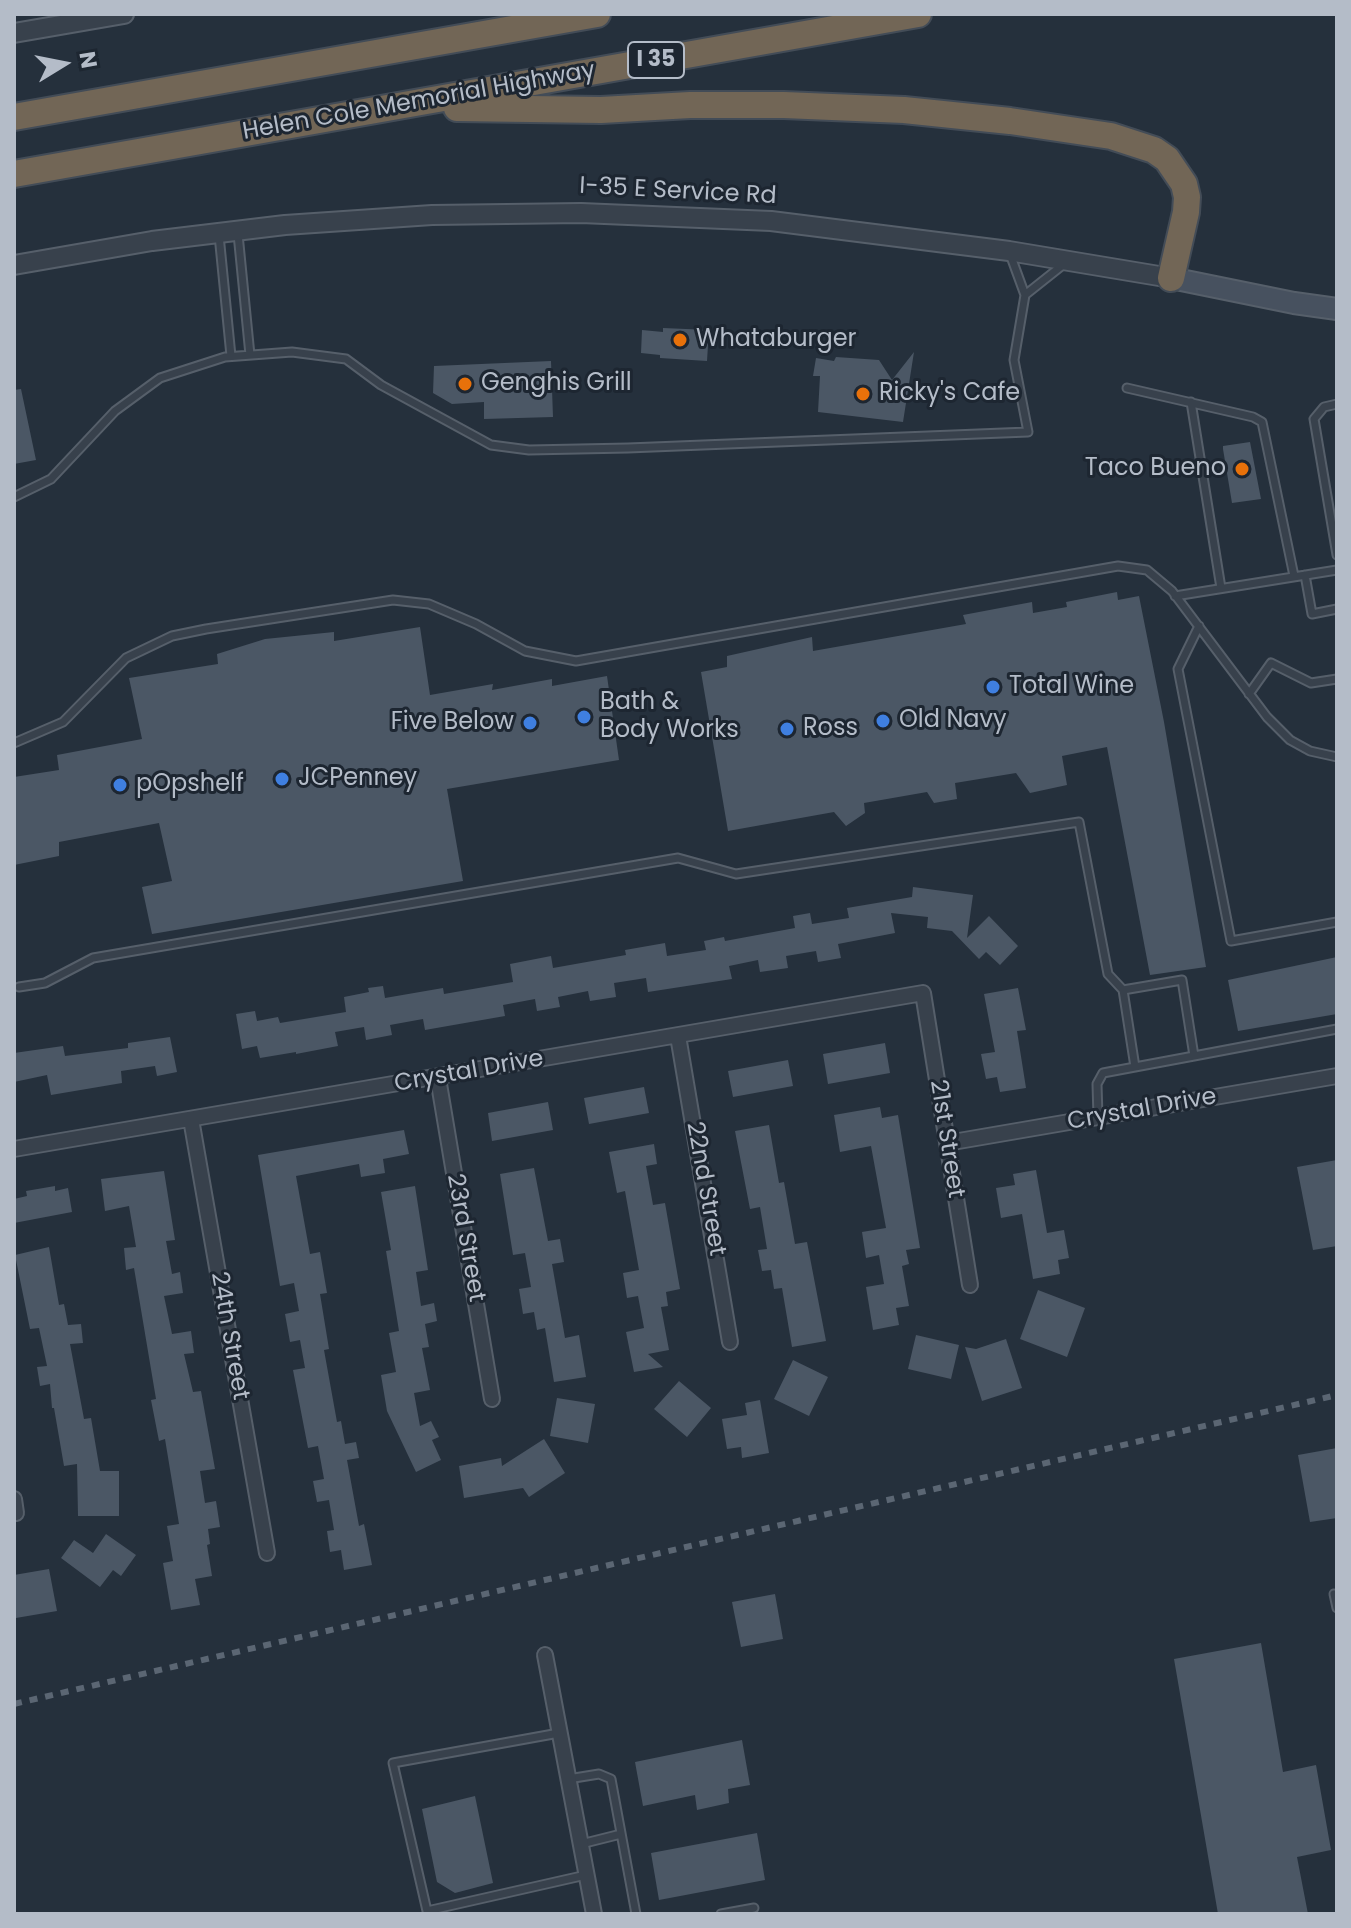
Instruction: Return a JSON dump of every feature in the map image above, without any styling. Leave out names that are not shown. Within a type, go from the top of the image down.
[{"type":"highway","points":[[383,52],[494,14]]},
{"type":"highway","points":[[14,117],[597,14]]},
{"type":"highway","name":"Helen Cole Memorial Highway","points":[[14,174],[918,14]]},
{"type":"highway","points":[[394,107],[601,110],[690,105],[784,105],[904,110],[1111,136],[1154,150],[1167,159],[1184,184],[1186,212],[1171,278]]},
{"type":"main road","name":"I-35 E Service Rd","points":[[1171,278],[1337,309]]},
{"type":"street","points":[[14,33],[80,18],[124,14]]},
{"type":"street","name":"I-35 E Service Rd","points":[[14,265],[152,241],[238,230],[418,216],[581,213],[771,221],[1009,251],[1171,278]]},
{"type":"street","name":"Crystal Drive","points":[[14,1149],[923,993]]},
{"type":"street","name":"21st Street","points":[[923,993],[970,1285]]},
{"type":"street","name":"22nd Street","points":[[678,1036],[730,1342]]},
{"type":"street","name":"Crystal Drive","points":[[947,1143],[1337,1076]]},
{"type":"street","name":"23rd Street","points":[[438,1078],[492,1399]]},
{"type":"street","name":"24th Street","points":[[191,1119],[267,1553]]},
{"type":"street","points":[[545,1655],[594,1914]]},
{"type":"lane","points":[[238,230],[250,355]]},
{"type":"lane","points":[[219,233],[231,356]]},
{"type":"lane","points":[[14,497],[51,479],[115,411],[160,378],[231,356],[292,352],[346,359],[381,385],[491,445],[529,450],[1028,432],[1014,360],[1025,295],[1009,251]]},
{"type":"lane","points":[[1025,295],[1068,261]]},
{"type":"lane","points":[[1127,388],[1253,417],[1262,422],[1294,576]]},
{"type":"lane","points":[[1191,402],[1221,588]]},
{"type":"lane","points":[[1337,404],[1324,407],[1314,419],[1337,555]]},
{"type":"lane","points":[[14,743],[63,722],[126,658],[172,636],[393,600],[434,605],[525,651],[576,661],[1118,566],[1147,570],[1175,596],[1267,717],[1290,740],[1310,751],[1337,757]]},
{"type":"lane","points":[[1175,596],[1337,570]]},
{"type":"lane","points":[[1305,575],[1312,614],[1337,609]]},
{"type":"lane","points":[[1199,626],[1178,669],[1231,941],[1337,922]]},
{"type":"lane","points":[[1249,694],[1271,663],[1311,683],[1337,679]]},
{"type":"lane","points":[[19,987],[45,983],[93,958],[678,858],[736,874],[1079,822],[1108,974],[1123,990],[1135,1067]]},
{"type":"lane","points":[[1123,990],[1182,980],[1194,1056]]},
{"type":"lane","points":[[1098,1117],[1097,1084],[1103,1073],[1337,1029]]},
{"type":"lane","points":[[1334,1594],[1337,1608]]},
{"type":"lane","points":[[559,1733],[393,1763],[427,1911],[586,1875]]},
{"type":"lane","points":[[568,1779],[599,1774],[611,1779],[636,1914]]},
{"type":"lane","points":[[581,1844],[621,1834]]},
{"type":"lane","points":[[721,1914],[754,1908]]},
{"type":"building","name":"Whataburger","points":[[663,328],[709,330],[707,361],[660,358],[660,355],[641,353],[642,330],[663,332]]},
{"type":"building","name":"Ricky's Cafe","points":[[914,352],[903,422],[818,412],[820,376],[813,376],[816,358],[834,361],[836,357],[879,360],[892,380]]},
{"type":"building","points":[[551,361],[553,417],[484,419],[484,402],[452,404],[433,393],[434,366]]},
{"type":"building","points":[[21,389],[36,460],[14,464],[14,390]]},
{"type":"building","name":"Taco Bueno","points":[[1250,442],[1261,499],[1232,503],[1223,446]]},
{"type":"building","points":[[1117,592],[1118,600],[1139,596],[1206,967],[1150,975],[1107,747],[1062,756],[1067,785],[1030,793],[1016,773],[955,783],[957,799],[934,803],[927,792],[864,803],[865,813],[846,826],[834,812],[728,831],[701,672],[727,667],[727,656],[812,637],[813,651],[966,624],[963,615],[1032,602],[1033,613],[1067,607],[1066,602]]},
{"type":"building","points":[[420,627],[430,695],[493,684],[492,690],[552,679],[552,686],[607,676],[619,760],[447,789],[463,881],[152,934],[142,887],[172,881],[159,823],[59,842],[59,856],[14,865],[14,777],[59,770],[57,755],[142,739],[129,678],[218,664],[217,654],[265,639],[334,632],[334,641]]},
{"type":"building","points":[[913,887],[973,895],[967,938],[989,916],[1018,946],[1000,965],[986,952],[979,959],[952,931],[927,928],[928,917],[891,913],[895,933],[838,944],[841,958],[818,962],[816,951],[786,956],[788,968],[760,972],[758,960],[729,966],[732,979],[648,992],[646,978],[614,983],[616,997],[590,1001],[588,991],[558,997],[560,1007],[537,1011],[535,999],[503,1005],[505,1016],[425,1030],[423,1019],[390,1025],[392,1035],[366,1040],[364,1027],[335,1032],[338,1046],[296,1054],[260,1058],[257,1046],[242,1049],[236,1014],[255,1011],[257,1021],[278,1017],[280,1023],[346,1012],[344,997],[369,992],[368,988],[383,986],[385,998],[443,988],[444,994],[513,982],[510,964],[551,956],[553,968],[626,955],[625,950],[665,943],[667,956],[706,950],[704,941],[724,937],[725,941],[795,928],[793,916],[810,913],[812,924],[849,918],[847,908],[912,897]]},
{"type":"building","points":[[1337,957],[1337,1014],[1238,1031],[1228,980]]},
{"type":"building","points":[[1018,988],[1026,1030],[1017,1031],[1026,1088],[1000,1092],[997,1077],[986,1079],[981,1054],[995,1052],[984,994]]},
{"type":"building","points":[[170,1037],[177,1072],[157,1076],[155,1066],[121,1071],[122,1083],[51,1095],[47,1075],[14,1082],[14,1053],[63,1046],[65,1056],[128,1048],[128,1043]]},
{"type":"building","points":[[885,1043],[890,1073],[828,1084],[823,1054]]},
{"type":"building","points":[[788,1060],[793,1086],[733,1097],[728,1071]]},
{"type":"building","points":[[644,1087],[649,1113],[589,1124],[584,1098]]},
{"type":"building","points":[[548,1102],[553,1130],[492,1141],[488,1113]]},
{"type":"building","points":[[880,1107],[882,1118],[898,1115],[920,1248],[906,1250],[909,1264],[902,1266],[909,1306],[896,1308],[899,1325],[873,1330],[866,1287],[884,1284],[879,1255],[866,1258],[862,1232],[886,1228],[871,1146],[840,1152],[834,1115]]},
{"type":"building","points":[[769,1125],[779,1183],[784,1182],[795,1244],[807,1242],[826,1341],[792,1347],[782,1288],[774,1289],[771,1270],[762,1271],[758,1250],[767,1249],[760,1207],[750,1209],[735,1131]]},
{"type":"building","points":[[404,1130],[409,1154],[383,1159],[385,1173],[361,1177],[359,1164],[296,1176],[310,1254],[320,1252],[327,1293],[320,1294],[329,1349],[324,1350],[337,1422],[341,1421],[345,1444],[356,1442],[359,1458],[347,1460],[359,1526],[364,1524],[372,1565],[344,1570],[341,1550],[330,1552],[327,1531],[334,1530],[329,1500],[317,1502],[313,1481],[324,1479],[318,1446],[308,1448],[293,1370],[305,1368],[300,1340],[290,1342],[285,1314],[299,1311],[294,1283],[280,1286],[258,1155]]},
{"type":"building","points":[[654,1144],[657,1164],[646,1166],[653,1205],[665,1203],[680,1289],[666,1292],[668,1306],[661,1307],[669,1350],[648,1354],[663,1367],[634,1372],[626,1332],[644,1328],[638,1296],[627,1298],[623,1273],[639,1270],[625,1191],[617,1193],[609,1152]]},
{"type":"building","points":[[1337,1160],[1337,1246],[1313,1250],[1297,1167]]},
{"type":"building","points":[[534,1168],[548,1241],[560,1239],[564,1262],[552,1264],[565,1338],[579,1335],[586,1377],[554,1382],[545,1328],[537,1330],[534,1312],[523,1314],[519,1289],[531,1287],[525,1253],[513,1255],[500,1174]]},
{"type":"building","points":[[1036,1170],[1047,1233],[1064,1230],[1069,1258],[1058,1260],[1060,1274],[1033,1279],[1022,1214],[1001,1218],[996,1188],[1015,1185],[1013,1174]]},
{"type":"building","points":[[164,1171],[175,1240],[166,1241],[172,1274],[180,1272],[183,1293],[164,1296],[172,1334],[191,1331],[194,1353],[184,1354],[193,1392],[201,1391],[215,1469],[200,1471],[205,1503],[216,1501],[220,1527],[208,1529],[212,1576],[195,1579],[200,1605],[171,1610],[163,1563],[173,1561],[167,1526],[179,1524],[165,1439],[159,1441],[151,1400],[156,1399],[134,1268],[126,1270],[124,1248],[136,1247],[129,1206],[105,1211],[101,1179]]},
{"type":"building","points":[[55,1186],[55,1191],[68,1188],[72,1212],[14,1223],[14,1199],[27,1196],[26,1191]]},
{"type":"building","points":[[415,1186],[428,1270],[416,1272],[421,1306],[434,1303],[437,1321],[425,1324],[429,1347],[422,1348],[430,1390],[414,1393],[420,1426],[431,1421],[439,1437],[432,1440],[441,1460],[416,1472],[387,1411],[381,1375],[396,1372],[389,1333],[399,1331],[386,1251],[391,1250],[381,1192]]},
{"type":"building","points":[[49,1247],[59,1305],[64,1304],[68,1325],[81,1324],[83,1343],[70,1344],[84,1419],[91,1418],[100,1471],[119,1471],[119,1516],[78,1516],[77,1464],[64,1466],[50,1384],[40,1386],[37,1367],[47,1366],[39,1328],[30,1329],[15,1255]]},
{"type":"building","points":[[1038,1290],[1085,1308],[1067,1357],[1020,1339]]},
{"type":"building","points":[[916,1335],[959,1345],[951,1379],[908,1369]]},
{"type":"building","points":[[1006,1339],[1022,1388],[982,1401],[965,1347],[976,1349]]},
{"type":"building","points":[[793,1360],[828,1377],[809,1416],[774,1399]]},
{"type":"building","points":[[679,1381],[711,1408],[687,1437],[654,1409]]},
{"type":"building","points":[[557,1398],[595,1404],[588,1443],[550,1436]]},
{"type":"building","points":[[760,1400],[769,1453],[742,1458],[741,1447],[727,1449],[722,1419],[747,1415],[745,1403]]},
{"type":"building","points":[[544,1439],[565,1473],[529,1497],[523,1488],[464,1498],[459,1466],[501,1458],[502,1466]]},
{"type":"building","points":[[1337,1448],[1337,1518],[1310,1522],[1298,1455]]},
{"type":"building","points":[[106,1534],[136,1555],[121,1576],[113,1570],[100,1587],[61,1558],[74,1540],[93,1553]]},
{"type":"building","points":[[49,1569],[57,1611],[16,1618],[14,1575]]},
{"type":"building","points":[[775,1594],[783,1639],[741,1647],[732,1602]]},
{"type":"building","points":[[1261,1643],[1283,1772],[1316,1765],[1331,1850],[1297,1857],[1308,1914],[1218,1914],[1174,1659]]},
{"type":"building","points":[[742,1740],[750,1785],[728,1789],[729,1803],[697,1810],[695,1795],[643,1806],[635,1762]]},
{"type":"building","points":[[475,1796],[493,1883],[455,1893],[437,1882],[422,1809]]},
{"type":"building","points":[[757,1833],[765,1880],[659,1900],[651,1853]]},
{"type":"railway","points":[[14,1704],[1337,1395]]},
{"type":"place","name":"Whataburger","points":[[680,340]]},
{"type":"place","name":"Genghis Grill","points":[[465,384]]},
{"type":"place","name":"Ricky's Cafe","points":[[863,394]]},
{"type":"place","name":"Taco Bueno","points":[[1242,469]]},
{"type":"place","name":"Total Wine","points":[[993,687]]},
{"type":"place","name":"Bath & Body Works","points":[[584,717]]},
{"type":"place","name":"Old Navy","points":[[883,721]]},
{"type":"place","name":"Five Below","points":[[530,723]]},
{"type":"place","name":"Ross","points":[[787,729]]},
{"type":"place","name":"JCPenney","points":[[282,779]]},
{"type":"place","name":"pOpshelf","points":[[120,785]]}]
